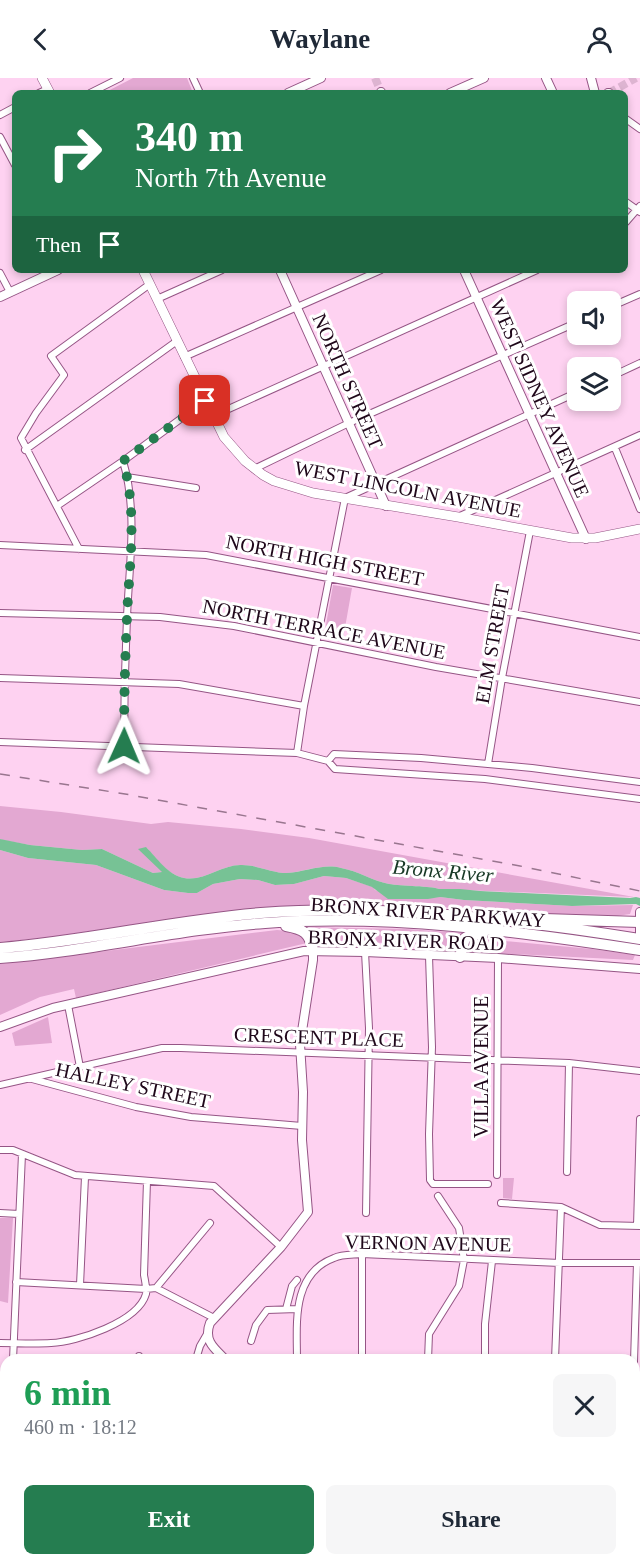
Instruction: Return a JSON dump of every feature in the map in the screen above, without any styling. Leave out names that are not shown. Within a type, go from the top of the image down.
[{"type":"highway","name":"BRONX RIVER PARKWAY","points":[[0,948],[60,941],[190,920],[284,912],[386,912],[510,921],[640,936]]},
{"type":"highway","points":[[510,921],[550,919],[639,922]]},
{"type":"highway","name":"BRONX RIVER PARKWAY","points":[[0,958],[57,952],[187,931],[312,921],[365,922],[513,933],[640,950]]},
{"type":"highway","points":[[265,923],[297,928],[306,932],[313,951]]},
{"type":"highway","points":[[459,957],[462,942],[468,936],[513,933]]},
{"type":"main road","name":"WEST LINCOLN AVENUE","points":[[144,273],[205,401],[232,447],[254,469],[274,481],[313,493],[586,539],[619,535],[640,529]]},
{"type":"street","points":[[96,90],[120,78]]},
{"type":"street","points":[[295,90],[321,78]]},
{"type":"street","points":[[457,90],[484,78]]},
{"type":"street","points":[[0,137],[12,159]]},
{"type":"street","points":[[0,273],[10,292]]},
{"type":"street","points":[[0,297],[51,273]]},
{"type":"street","points":[[157,300],[216,273]]},
{"type":"street","name":"NORTH STREET","points":[[281,273],[386,506]]},
{"type":"street","points":[[184,357],[374,273]]},
{"type":"street","name":"WEST SIDNEY AVENUE","points":[[465,273],[586,539]]},
{"type":"street","points":[[213,416],[530,273]]},
{"type":"street","points":[[79,549],[25,450],[21,438],[64,375],[51,356],[150,284]]},
{"type":"street","points":[[621,302],[640,294]]},
{"type":"street","points":[[254,469],[349,423],[567,327]]},
{"type":"street","points":[[25,450],[177,341]]},
{"type":"street","points":[[621,372],[640,363]]},
{"type":"street","points":[[297,753],[304,706],[345,498],[567,397]]},
{"type":"street","points":[[57,506],[205,401]]},
{"type":"street","points":[[458,517],[640,435]]},
{"type":"street","points":[[615,448],[640,509]]},
{"type":"street","points":[[123,461],[127,477],[132,541],[127,616],[124,746]]},
{"type":"street","points":[[127,477],[196,488]]},
{"type":"street","name":"ELM STREET","points":[[488,764],[530,531]]},
{"type":"street","name":"NORTH HIGH STREET","points":[[0,545],[206,555],[640,637]]},
{"type":"street","name":"NORTH TERRACE AVENUE","points":[[0,613],[127,616],[196,621],[318,642],[436,667],[640,702]]},
{"type":"street","points":[[0,678],[179,684],[304,706]]},
{"type":"street","points":[[0,742],[297,753],[328,761],[334,769],[485,779],[640,799]]},
{"type":"street","points":[[328,761],[334,754],[350,754],[488,764],[640,782]]},
{"type":"street","points":[[640,912],[640,936]]},
{"type":"street","points":[[198,1354],[214,1318],[281,1247],[308,1212],[300,1052],[313,951]]},
{"type":"street","name":"BRONX RIVER ROAD","points":[[0,1027],[68,1005],[287,954],[313,951],[498,958],[640,969]]},
{"type":"street","points":[[365,952],[369,1056],[366,1213]]},
{"type":"street","points":[[429,956],[430,1180],[433,1184],[488,1184]]},
{"type":"street","name":"VILLA AVENUE","points":[[497,1175],[498,958]]},
{"type":"street","points":[[68,1005],[80,1066]]},
{"type":"street","name":"CRESCENT PLACE","points":[[0,1085],[162,1048],[569,1063],[640,1071]]},
{"type":"street","points":[[567,1172],[569,1063]]},
{"type":"street","name":"HALLEY STREET","points":[[29,1078],[136,1107],[191,1117],[302,1126]]},
{"type":"street","points":[[501,1203],[561,1207],[600,1225],[638,1226],[640,1119]]},
{"type":"street","points":[[0,1150],[13,1150],[64,1172],[85,1177],[214,1186],[281,1247]]},
{"type":"street","points":[[13,1354],[22,1154]]},
{"type":"street","points":[[80,1285],[85,1177]]},
{"type":"street","points":[[0,1342],[68,1341],[109,1327],[136,1309],[146,1289],[144,1275],[147,1181]]},
{"type":"street","points":[[428,1354],[429,1334],[459,1286],[464,1260],[459,1228],[438,1196]]},
{"type":"street","points":[[555,1354],[561,1207]]},
{"type":"street","points":[[0,1213],[19,1214]]},
{"type":"street","points":[[156,1288],[210,1223]]},
{"type":"street","points":[[362,1254],[362,1354]]},
{"type":"street","name":"VERNON AVENUE","points":[[297,1354],[297,1309],[300,1291],[316,1268],[334,1257],[362,1254],[492,1261],[638,1263]]},
{"type":"street","points":[[485,1354],[485,1324],[492,1261]]},
{"type":"street","points":[[634,1354],[638,1263]]},
{"type":"street","points":[[286,1309],[292,1286],[297,1280]]},
{"type":"street","points":[[16,1282],[156,1288],[214,1318]]},
{"type":"street","points":[[251,1341],[256,1325],[267,1310],[297,1309]]},
{"type":"street","points":[[207,1334],[211,1344],[220,1354]]},
{"type":"shaded area","points":[[133,78],[187,78],[192,90],[110,90]]},
{"type":"shaded area","points":[[333,585],[352,588],[343,639],[324,636]]},
{"type":"shaded area","points":[[0,806],[151,824],[168,822],[309,838],[634,897],[394,885],[334,867],[287,873],[248,865],[235,865],[199,878],[184,878],[168,870],[146,847],[163,872],[153,873],[102,849],[82,850],[2,840],[0,839]]},
{"type":"shaded area","points":[[0,839],[30,845],[82,850],[102,849],[153,873],[162,872],[138,849],[146,847],[168,870],[178,876],[191,879],[235,865],[248,865],[287,873],[335,867],[389,884],[439,889],[636,897],[640,898],[640,906],[636,904],[572,906],[440,897],[388,899],[372,887],[346,878],[324,876],[294,884],[275,885],[258,880],[240,879],[213,884],[197,893],[188,893],[164,890],[96,865],[28,858],[0,850]]},
{"type":"shaded area","points":[[0,850],[28,858],[96,865],[164,890],[188,893],[197,893],[213,884],[240,879],[258,880],[275,885],[294,884],[324,876],[346,878],[373,887],[375,890],[408,899],[440,897],[572,906],[633,905],[630,914],[611,917],[411,905],[288,906],[197,915],[44,938],[0,942]]},
{"type":"shaded area","points":[[302,927],[406,929],[463,933],[457,948],[453,950],[425,950],[424,944],[320,941],[320,947],[317,947]]},
{"type":"shaded area","points":[[277,930],[301,932],[307,943],[76,998],[74,989],[40,997],[0,1015],[0,964]]},
{"type":"shaded area","points":[[473,938],[635,955],[633,960],[467,951],[465,944]]},
{"type":"shaded area","points":[[48,1017],[52,1043],[15,1046],[12,1033]]},
{"type":"shaded area","points":[[503,1178],[514,1178],[512,1199],[503,1198]]},
{"type":"shaded area","points":[[0,1218],[13,1218],[8,1303],[0,1301]]},
{"type":"tunnel","points":[[375,78],[380,90]]},
{"type":"tunnel","points":[[614,90],[636,78]]},
{"type":"railway","points":[[0,774],[125,794],[520,866],[640,891]]},
{"type":"route","points":[[124,746],[127,616],[132,541],[127,477],[123,461],[205,401]]},
{"type":"water label","name":"Bronx River","points":[[443,871]]}]
